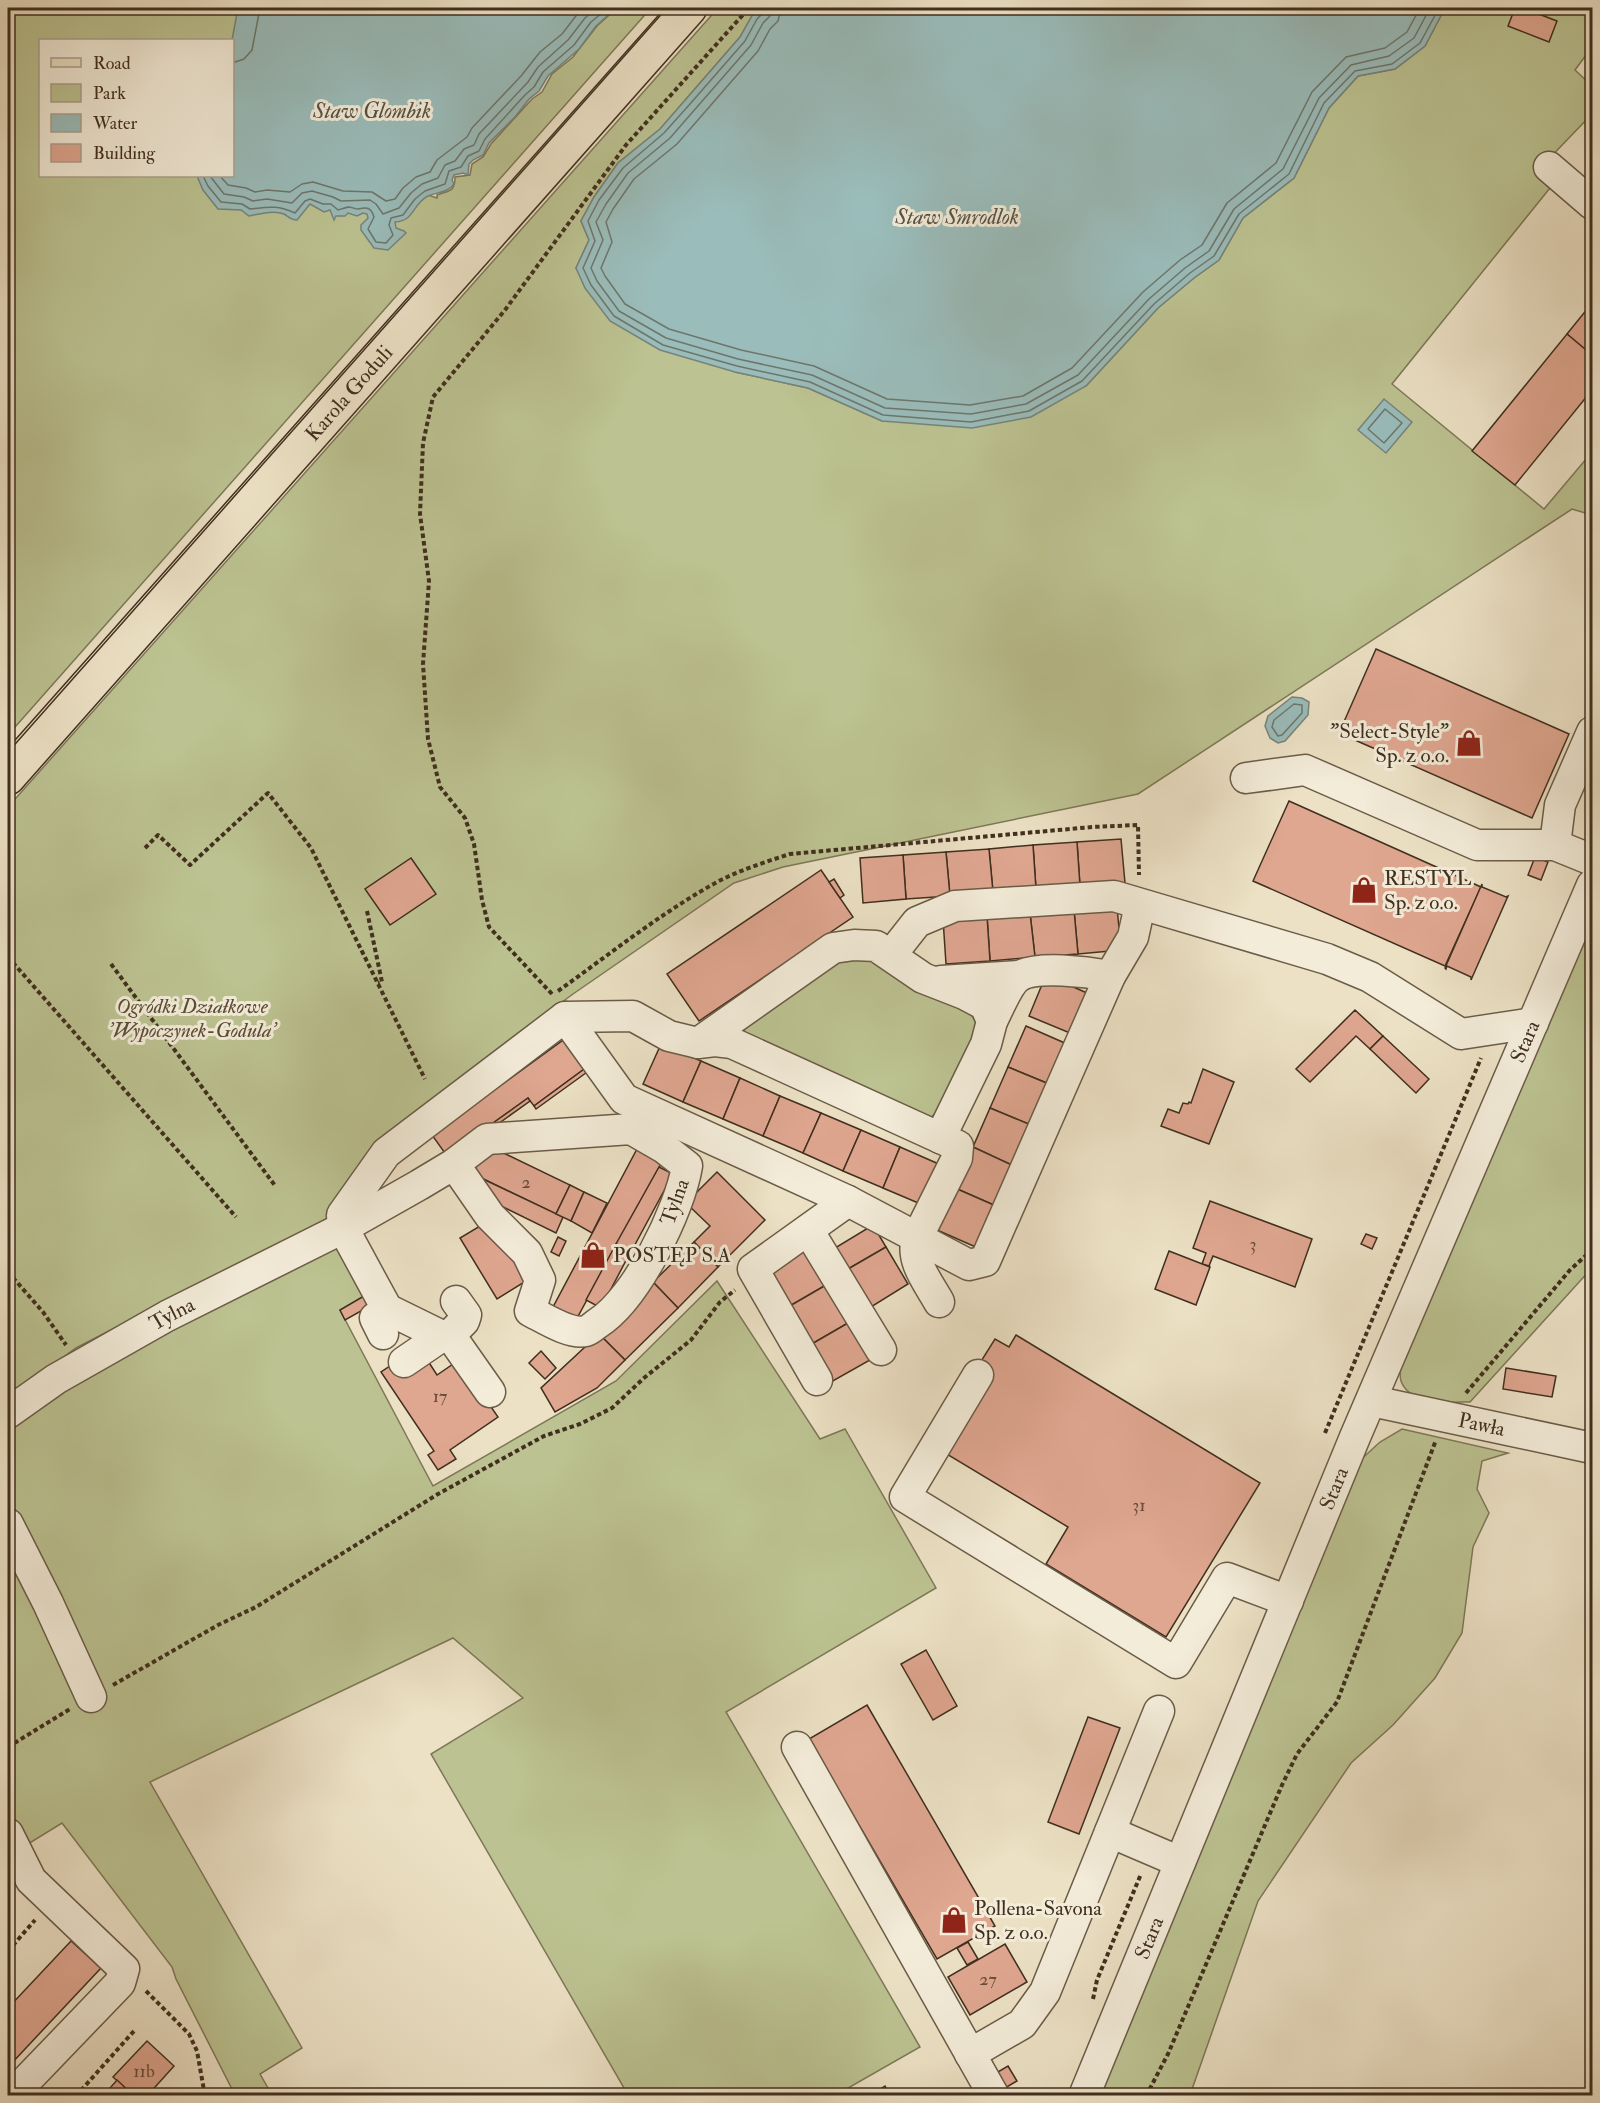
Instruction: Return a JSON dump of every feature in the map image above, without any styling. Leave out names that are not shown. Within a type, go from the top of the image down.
[{"type":"main road","name":"Karola Goduli","points":[[8,778],[690,8]]},
{"type":"street","points":[[1550,167],[1593,204]]},
{"type":"street","points":[[1555,845],[1560,805],[1593,732]]},
{"type":"street","points":[[1246,778],[1305,770],[1477,845],[1555,845],[1593,860]]},
{"type":"street","name":"Stara","points":[[1084,2096],[1372,1401],[1593,885]]},
{"type":"street","points":[[891,955],[917,922],[954,906],[1114,896],[1327,959],[1370,977],[1461,1034],[1533,1023]]},
{"type":"street","points":[[559,1006],[624,1099],[848,1201],[969,1265],[985,1261],[1110,976],[1133,937],[1140,905]]},
{"type":"street","points":[[698,1044],[834,948],[854,945],[876,946],[923,978],[985,1005],[992,1021]]},
{"type":"street","points":[[931,981],[1019,976],[1050,970],[1093,972],[1110,976]]},
{"type":"street","points":[[940,1138],[986,1044],[992,1021],[1012,983],[1019,976]]},
{"type":"street","points":[[490,1392],[446,1336],[385,1321],[343,1228],[342,1215],[386,1154],[559,1006],[633,1016],[669,1035],[698,1044],[715,1041],[732,1043],[958,1146],[957,1158],[914,1248],[916,1260],[939,1302]]},
{"type":"street","name":"Tylna","points":[[8,1413],[76,1367],[167,1316],[343,1228],[454,1164],[487,1139],[631,1129],[664,1148],[687,1166],[684,1182],[649,1262],[610,1315],[586,1331],[566,1329],[531,1311],[540,1280],[527,1253],[490,1216],[454,1164]]},
{"type":"street","points":[[817,1380],[753,1269],[848,1201]]},
{"type":"street","points":[[808,1230],[881,1350]]},
{"type":"street","points":[[404,1362],[446,1336],[464,1321],[466,1315],[456,1301]]},
{"type":"street","points":[[978,1375],[905,1497],[1176,1663],[1227,1578],[1288,1601]]},
{"type":"street","name":"Pawła","points":[[1372,1401],[1593,1449]]},
{"type":"street","points":[[8,1524],[48,1603],[91,1697]]},
{"type":"street","points":[[970,2054],[1022,2024],[1045,1992],[1159,1711]]},
{"type":"street","points":[[797,1747],[994,2096]]},
{"type":"street","points":[[1110,1832],[1180,1862]]},
{"type":"street","points":[[8,1834],[31,1880],[124,1969],[120,1983],[19,2088],[13,2093],[8,2092]]},
{"type":"path","points":[[748,8],[626,145],[505,310],[433,398],[423,443],[420,514],[429,581],[423,664],[428,739],[440,787],[465,818],[474,844],[482,900],[489,927],[559,1006],[657,920],[717,882],[745,869],[790,854],[1092,827],[1138,825],[1140,905]]},
{"type":"path","points":[[146,848],[158,835],[190,865],[268,793],[311,848],[425,1078]]},
{"type":"path","points":[[367,910],[382,981],[378,983]]},
{"type":"path","points":[[8,957],[236,1217]]},
{"type":"path","points":[[111,964],[276,1187]]},
{"type":"path","points":[[1146,2096],[1168,2054],[1297,1754],[1337,1702],[1430,1453],[1446,1418],[1570,1270],[1593,1250]]},
{"type":"path","points":[[8,1747],[91,1697],[256,1607],[438,1494],[544,1436],[580,1424],[612,1408],[644,1378],[691,1340],[720,1302],[747,1280],[753,1269]]},
{"type":"path","points":[[8,1272],[58,1331],[76,1367]]},
{"type":"path","points":[[8,1951],[52,1902]]},
{"type":"path","points":[[124,1969],[189,2034],[197,2051],[205,2096]]},
{"type":"path","points":[[76,2096],[134,2031]]},
{"type":"green space","points":[[8,8],[273,8],[247,136],[437,198],[437,195],[453,188],[455,177],[470,175],[472,164],[483,157],[491,144],[532,99],[542,92],[552,74],[573,57],[597,26],[617,8],[651,8],[8,735]]},
{"type":"green space","name":"Ogródki Działkowe 'Wypoczynek-Godula'","points":[[718,8],[761,8],[753,14],[740,37],[660,129],[618,163],[594,197],[581,221],[589,240],[576,268],[735,372],[808,388],[882,421],[1086,386],[1158,308],[1219,260],[1243,218],[1294,178],[1329,108],[1358,76],[1395,69],[1425,46],[1445,8],[1592,8],[1592,47],[1575,70],[1592,86],[1592,114],[1541,167],[1554,183],[1392,384],[1544,509],[1592,452],[1592,515],[1572,509],[1138,794],[783,867],[734,883],[550,1011],[328,1218],[76,1348],[8,1398],[8,807]]},
{"type":"green space","points":[[1592,910],[1592,1269],[1470,1402],[1422,1399],[1406,1389],[1401,1381],[1401,1362]]},
{"type":"green space","points":[[863,956],[970,1012],[977,1025],[975,1044],[943,1107],[931,1117],[918,1118],[745,1037],[744,1023],[828,964]]},
{"type":"green space","points":[[333,1241],[364,1296],[340,1310],[433,1486],[616,1381],[717,1281],[820,1439],[845,1429],[936,1588],[726,1712],[920,2047],[836,2095],[628,2095],[431,1754],[523,1698],[453,1638],[150,1782],[302,2048],[260,2074],[272,2095],[235,2095],[172,1967],[62,1823],[20,1849],[8,1822],[8,1425],[80,1373]]},
{"type":"green space","points":[[1402,1429],[1508,1453],[1482,1461],[1477,1489],[1489,1513],[1473,1547],[1462,1633],[1435,1678],[1393,1725],[1351,1763],[1258,1901],[1190,2095],[1097,2096],[1354,1466],[1380,1442]]},
{"type":"water","name":"Staw Glombik","points":[[238,8],[616,8],[596,26],[579,49],[548,76],[539,91],[489,143],[483,155],[469,164],[468,175],[463,173],[454,175],[452,187],[423,199],[406,219],[395,222],[396,228],[406,233],[388,250],[374,248],[361,230],[361,225],[368,218],[367,214],[357,216],[348,213],[345,216],[336,216],[334,220],[330,210],[324,212],[310,204],[297,220],[275,212],[249,216],[241,210],[218,209],[203,190],[197,177],[234,177],[234,39],[232,39]]},
{"type":"water","name":"Staw Smrodlok","points":[[761,8],[1445,8],[1425,46],[1395,69],[1358,76],[1329,108],[1294,178],[1243,218],[1219,260],[1158,308],[1086,386],[1031,417],[972,428],[882,421],[808,388],[735,372],[660,350],[610,321],[585,288],[576,268],[589,240],[581,221],[594,197],[618,163],[660,129],[740,37],[753,14]]},
{"type":"water","points":[[1384,399],[1412,422],[1386,453],[1358,430]]},
{"type":"water","points":[[1292,697],[1302,698],[1309,702],[1308,715],[1285,741],[1278,743],[1270,738],[1265,726],[1268,716]]},
{"type":"building","points":[[1515,8],[1523,8],[1557,21],[1549,42],[1508,26]]},
{"type":"building","points":[[1592,303],[1592,355],[1567,334]]},
{"type":"building","points":[[1567,334],[1592,355],[1592,390],[1515,485],[1472,451]]},
{"type":"building","points":[[1376,649],[1569,734],[1532,818],[1339,733]]},
{"type":"building","points":[[1289,801],[1481,887],[1445,966],[1253,881]]},
{"type":"building","points":[[1121,839],[1125,883],[1080,886],[1077,842]]},
{"type":"building","points":[[1077,842],[1080,886],[1036,889],[1033,845]]},
{"type":"building","points":[[1033,845],[1036,889],[993,892],[989,849]]},
{"type":"building","points":[[989,849],[993,892],[950,896],[946,852]]},
{"type":"building","points":[[946,852],[950,896],[906,899],[903,855]]},
{"type":"building","points":[[903,855],[906,899],[863,903],[860,858]]},
{"type":"building","points":[[1535,857],[1548,862],[1541,880],[1528,875]]},
{"type":"building","points":[[411,858],[436,894],[390,925],[365,889]]},
{"type":"building","points":[[821,870],[853,917],[699,1021],[667,974]]},
{"type":"building","points":[[834,879],[844,895],[840,898],[829,882]]},
{"type":"building","points":[[1482,884],[1482,887],[1508,896],[1471,980],[1471,977],[1447,966],[1445,968]]},
{"type":"building","points":[[1117,907],[1121,950],[1078,954],[1074,910]]},
{"type":"building","points":[[1074,910],[1078,954],[1035,957],[1030,913]]},
{"type":"building","points":[[1030,913],[1035,957],[990,961],[987,916]]},
{"type":"building","points":[[987,916],[990,961],[946,964],[943,919]]},
{"type":"building","points":[[1046,975],[1087,993],[1070,1033],[1029,1016]]},
{"type":"building","points":[[1355,1010],[1383,1036],[1370,1049],[1356,1036],[1310,1082],[1296,1069]]},
{"type":"building","points":[[1026,1026],[1067,1044],[1049,1084],[1008,1067]]},
{"type":"building","points":[[1383,1036],[1429,1079],[1416,1093],[1370,1049]]},
{"type":"building","points":[[566,1038],[587,1067],[534,1106],[528,1098],[447,1156],[432,1135]]},
{"type":"building","points":[[661,1044],[701,1061],[683,1102],[643,1084]]},
{"type":"building","points":[[701,1061],[740,1078],[723,1119],[683,1102]]},
{"type":"building","points":[[587,1067],[590,1070],[536,1109],[534,1106]]},
{"type":"building","points":[[1008,1067],[1049,1084],[1031,1125],[990,1108]]},
{"type":"building","points":[[1203,1069],[1234,1082],[1209,1144],[1161,1126],[1168,1109],[1179,1113],[1183,1103],[1191,1103]]},
{"type":"building","points":[[740,1078],[780,1096],[763,1136],[723,1119]]},
{"type":"building","points":[[780,1096],[821,1113],[803,1153],[763,1136]]},
{"type":"building","points":[[528,1098],[530,1101],[449,1159],[447,1156]]},
{"type":"building","points":[[990,1108],[1031,1125],[1014,1166],[973,1147]]},
{"type":"building","points":[[821,1113],[861,1130],[843,1171],[803,1153]]},
{"type":"building","points":[[861,1130],[900,1147],[883,1188],[843,1171]]},
{"type":"building","points":[[487,1145],[570,1185],[556,1214],[473,1174]]},
{"type":"building","points":[[900,1147],[941,1165],[923,1205],[883,1188]]},
{"type":"building","points":[[973,1147],[1014,1166],[996,1206],[955,1188]]},
{"type":"building","points":[[637,1149],[662,1162],[576,1320],[553,1307]]},
{"type":"building","points":[[659,1167],[673,1174],[631,1252],[616,1244]]},
{"type":"building","points":[[717,1172],[765,1220],[718,1267],[694,1242],[710,1226],[686,1203]]},
{"type":"building","points":[[483,1179],[563,1217],[556,1233],[491,1201]]},
{"type":"building","points":[[570,1185],[584,1192],[571,1221],[556,1214]]},
{"type":"building","points":[[955,1188],[996,1206],[978,1248],[937,1230]]},
{"type":"building","points":[[584,1192],[607,1203],[592,1233],[571,1221]]},
{"type":"building","points":[[1210,1201],[1312,1239],[1295,1287],[1213,1256],[1209,1266],[1202,1264],[1206,1253],[1193,1248]]},
{"type":"building","points":[[490,1220],[526,1281],[497,1299],[460,1238]]},
{"type":"building","points":[[873,1225],[886,1247],[848,1269],[835,1248]]},
{"type":"building","points":[[1366,1234],[1377,1238],[1372,1249],[1361,1244]]},
{"type":"building","points":[[558,1237],[566,1241],[559,1256],[551,1252]]},
{"type":"building","points":[[694,1242],[718,1267],[678,1308],[653,1282]]},
{"type":"building","points":[[616,1244],[631,1251],[601,1308],[586,1300]]},
{"type":"building","points":[[805,1247],[826,1285],[788,1307],[766,1269]]},
{"type":"building","points":[[886,1247],[908,1284],[871,1307],[848,1269]]},
{"type":"building","points":[[1169,1251],[1210,1267],[1196,1305],[1155,1289]]},
{"type":"building","points":[[653,1282],[678,1308],[625,1360],[599,1334]]},
{"type":"building","points":[[826,1285],[848,1323],[810,1345],[788,1307]]},
{"type":"building","points":[[364,1296],[370,1306],[345,1320],[340,1310]]},
{"type":"building","points":[[848,1323],[870,1360],[831,1382],[810,1345]]},
{"type":"building","points":[[599,1334],[625,1360],[597,1388],[555,1412],[541,1388]]},
{"type":"building","points":[[1016,1335],[1260,1483],[1166,1637],[1046,1564],[1068,1527],[945,1453],[978,1366],[995,1339],[1009,1347]]},
{"type":"building","points":[[541,1351],[556,1368],[545,1379],[529,1363]]},
{"type":"building","points":[[426,1358],[437,1375],[459,1360],[498,1417],[450,1450],[456,1459],[438,1470],[428,1455],[434,1451],[381,1372],[396,1362]]},
{"type":"building","points":[[1506,1368],[1556,1376],[1552,1397],[1503,1389]]},
{"type":"building","points":[[926,1650],[957,1706],[933,1720],[901,1664]]},
{"type":"building","points":[[867,1705],[995,1926],[937,1959],[809,1739]]},
{"type":"building","points":[[1088,1717],[1120,1728],[1079,1834],[1048,1822]]},
{"type":"building","points":[[71,1941],[101,1968],[10,2065],[8,2062],[8,2008]]},
{"type":"building","points":[[968,1942],[978,1959],[967,1965],[957,1948]]},
{"type":"building","points":[[1005,1944],[1027,1982],[970,2015],[948,1977]]},
{"type":"building","points":[[147,2041],[174,2066],[147,2096],[134,2096],[113,2077]]},
{"type":"building","points":[[1008,2066],[1017,2081],[1000,2091],[991,2076]]},
{"type":"building","points":[[117,2080],[134,2096],[103,2096]]},
{"type":"building","points":[[885,2086],[890,2096],[869,2096]]},
{"type":"tram line","points":[[8,748],[665,8]]},
{"type":"place","name":"\"Select-Style\" Sp. z o.o.","points":[[1469,743]]},
{"type":"place","name":"RESTYL Sp. z o.o.","points":[[1364,890]]},
{"type":"place","name":"POSTĘP S.A","points":[[593,1255]]},
{"type":"place","name":"Pollena-Savona Sp. z o.o.","points":[[954,1920]]}]
